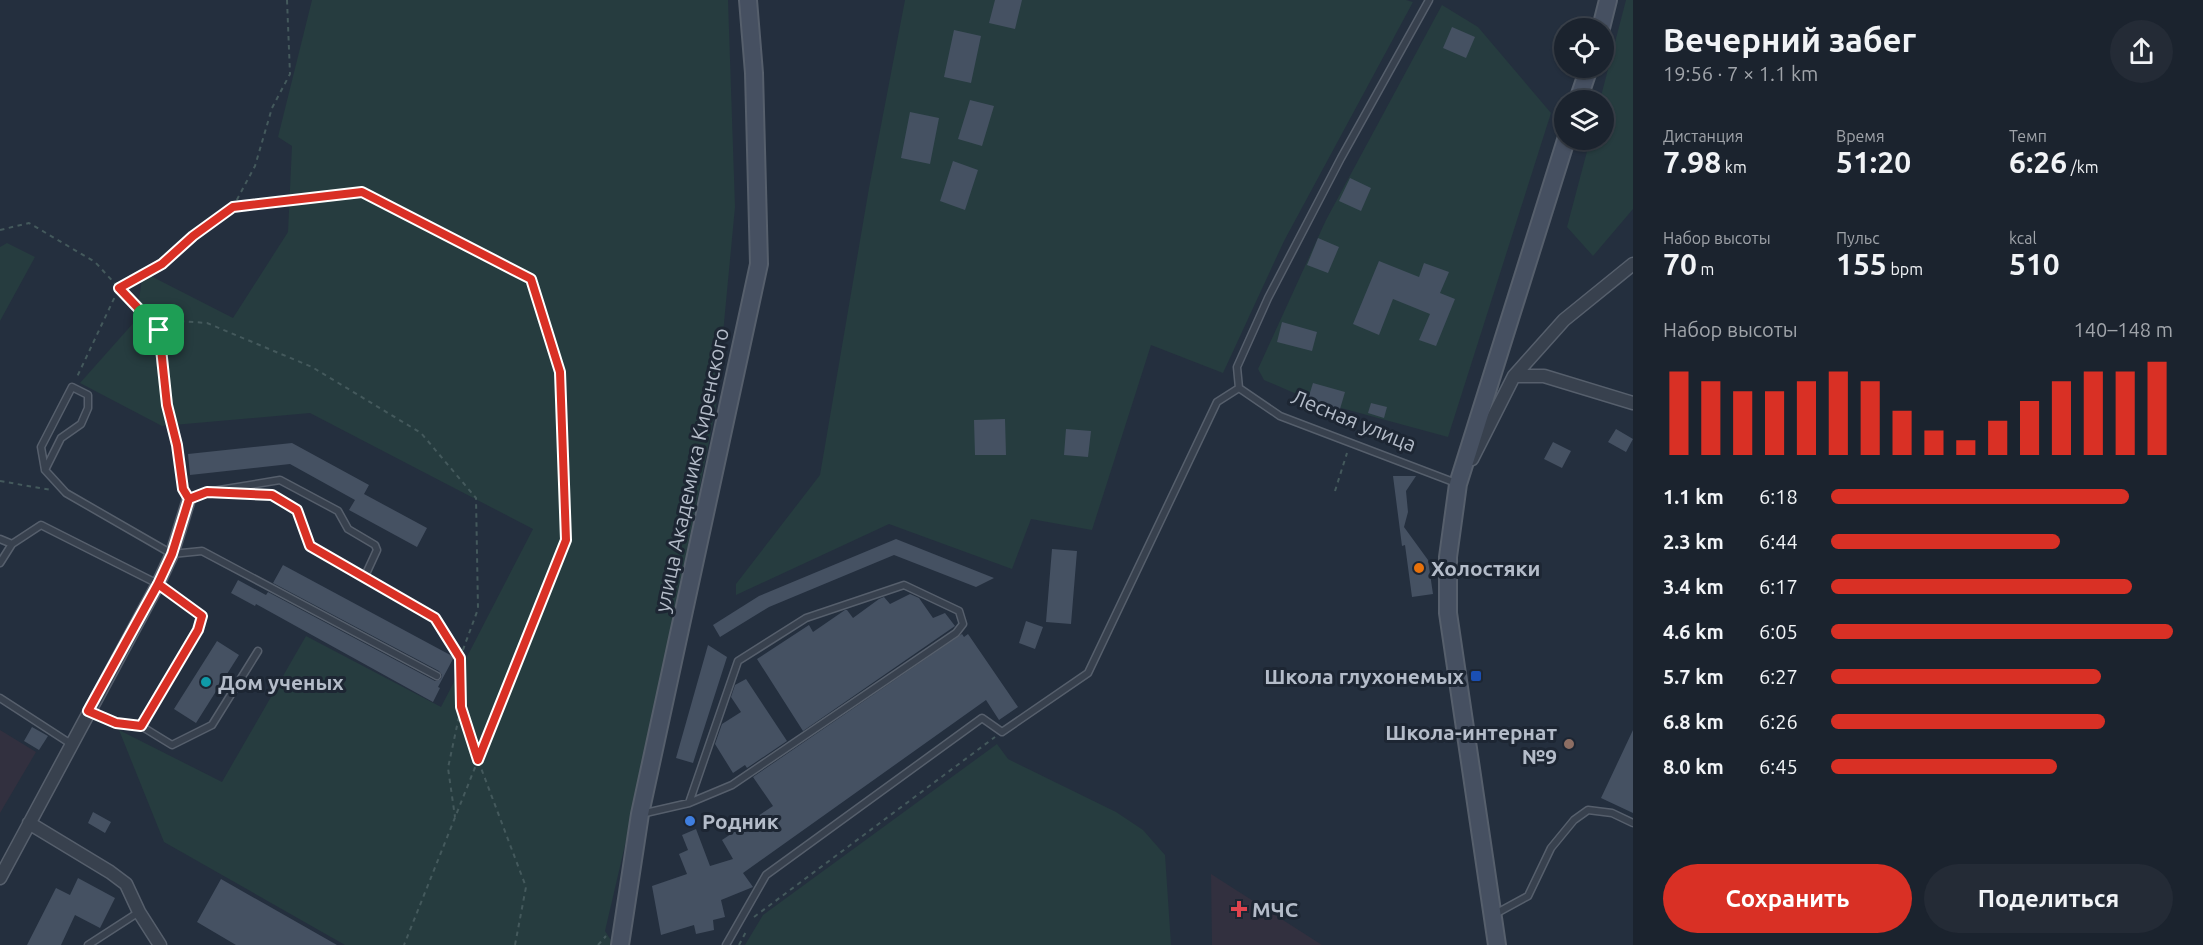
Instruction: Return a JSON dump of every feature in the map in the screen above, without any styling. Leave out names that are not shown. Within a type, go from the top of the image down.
[{"type":"main road","name":"улица Академика Киренского","points":[[620,945],[640,814],[759,264],[754,73],[748,0]]},
{"type":"main road","points":[[1604,18],[1608,0]]},
{"type":"main road","points":[[1497,945],[1466,721],[1448,613],[1448,557],[1458,484],[1563,150]]},
{"type":"street","points":[[1458,484],[1514,376],[1564,320],[1633,264]]},
{"type":"street","points":[[1514,376],[1544,376],[1633,403]]},
{"type":"street","points":[[0,878],[158,584],[172,554],[189,499]]},
{"type":"street","points":[[29,823],[126,884],[160,945]]},
{"type":"lane","points":[[726,945],[766,875],[982,718],[1002,732],[1088,673],[1217,402],[1239,388],[1237,367],[1268,298],[1341,158],[1429,0]]},
{"type":"lane","points":[[45,470],[61,438],[81,424],[88,408],[88,395],[72,387],[41,447],[45,470],[66,493],[172,554],[202,551],[437,676]]},
{"type":"lane","name":"Лесная улица","points":[[1239,388],[1280,416],[1458,484]]},
{"type":"lane","points":[[189,499],[207,492],[280,480],[338,511],[348,529],[375,545],[377,550],[365,576]]},
{"type":"lane","points":[[0,563],[12,544],[41,525],[158,584],[202,616],[198,630],[141,726]]},
{"type":"lane","points":[[0,539],[12,544]]},
{"type":"lane","points":[[640,814],[689,803],[732,785],[956,633],[963,624],[960,611],[904,585],[806,618],[738,661],[689,803]]},
{"type":"lane","points":[[88,711],[116,723],[141,726],[172,745],[212,724],[258,651]]},
{"type":"lane","points":[[0,698],[71,744]]},
{"type":"lane","points":[[1492,915],[1528,896],[1551,848],[1574,820],[1588,810],[1612,813],[1633,823]]},
{"type":"lane","points":[[88,945],[140,912]]},
{"type":"path","points":[[72,387],[119,288],[162,264],[193,236],[233,207],[255,166],[272,108],[290,74],[287,0]]},
{"type":"path","points":[[233,207],[362,192],[531,279],[560,372],[566,540],[404,945]]},
{"type":"path","points":[[0,230],[29,223],[94,262],[159,330],[167,405],[177,445],[183,489],[189,499]]},
{"type":"path","points":[[136,307],[152,309],[179,321],[207,322],[302,363],[421,433],[476,498],[478,609],[460,658],[461,707],[448,768],[455,817]]},
{"type":"path","points":[[1335,491],[1350,444]]},
{"type":"path","points":[[0,481],[66,493]]},
{"type":"path","points":[[250,494],[272,495],[297,510],[310,546],[435,618],[460,658]]},
{"type":"path","points":[[461,707],[478,760],[526,887],[515,945]]},
{"type":"path","points":[[752,918],[1002,732]]},
{"type":"path","points":[[739,945],[748,927]]},
{"type":"shaded area","points":[[0,730],[36,752],[0,813]]},
{"type":"shaded area","name":"МЧС","points":[[1211,874],[1322,945],[1212,945]]},
{"type":"green space","points":[[312,0],[728,0],[735,207],[716,407],[649,742],[605,931],[614,945],[345,945],[164,842],[119,730],[222,782],[306,636],[441,707],[533,529],[310,413],[162,426],[80,383],[136,320],[143,272],[233,318],[288,232],[292,146],[278,137]]},
{"type":"green space","points":[[905,0],[1406,0],[1413,2],[1284,241],[1223,373],[1151,345],[1092,530],[1031,519],[1012,569],[889,524],[736,595],[736,584],[820,475],[869,188]]},
{"type":"green space","points":[[1626,0],[1633,0],[1633,209],[1593,256],[1567,227],[1587,150],[1614,150],[1614,90],[1603,90],[1606,78],[1614,78],[1614,46]]},
{"type":"green space","points":[[1442,5],[1478,27],[1551,113],[1448,437],[1308,399],[1264,380],[1258,369],[1326,220]]},
{"type":"green space","points":[[7,243],[35,257],[0,321],[0,247]]},
{"type":"green space","points":[[997,744],[1008,759],[1116,812],[1143,830],[1165,855],[1171,945],[745,945],[763,915]]},
{"type":"building","points":[[995,0],[1022,0],[1015,29],[989,23]]},
{"type":"building","points":[[1452,27],[1475,37],[1466,58],[1443,48]]},
{"type":"building","points":[[954,30],[981,36],[971,83],[944,77]]},
{"type":"building","points":[[970,100],[994,106],[982,146],[958,139]]},
{"type":"building","points":[[910,112],[939,118],[930,164],[901,158]]},
{"type":"building","points":[[953,161],[978,170],[965,210],[940,201]]},
{"type":"building","points":[[1350,178],[1371,188],[1361,211],[1339,201]]},
{"type":"building","points":[[1318,238],[1339,247],[1328,273],[1307,265]]},
{"type":"building","points":[[1379,261],[1419,277],[1424,263],[1449,272],[1440,293],[1455,299],[1436,346],[1419,340],[1430,314],[1393,299],[1379,335],[1353,324]]},
{"type":"building","points":[[1282,322],[1317,332],[1312,351],[1277,342]]},
{"type":"building","points":[[1313,383],[1345,392],[1340,409],[1308,399]]},
{"type":"building","points":[[1371,403],[1387,407],[1384,418],[1368,413]]},
{"type":"building","points":[[1005,419],[1006,455],[975,455],[974,420]]},
{"type":"building","points":[[1066,429],[1091,431],[1088,457],[1064,455]]},
{"type":"building","points":[[1616,429],[1633,439],[1626,452],[1608,442]]},
{"type":"building","points":[[1553,442],[1571,451],[1562,468],[1544,459]]},
{"type":"building","points":[[292,443],[369,485],[364,494],[427,528],[417,547],[349,510],[355,500],[290,464],[190,475],[188,454]]},
{"type":"building","points":[[1393,476],[1416,476],[1406,491],[1408,512],[1404,527],[1428,560],[1433,594],[1412,597],[1405,545],[1402,546]]},
{"type":"building","points":[[896,539],[994,578],[976,587],[894,555],[769,607],[720,637],[713,625],[759,596]]},
{"type":"building","points":[[1052,549],[1077,551],[1071,624],[1046,622]]},
{"type":"building","points":[[283,565],[454,657],[438,687],[440,688],[433,702],[256,604],[255,606],[231,593],[238,580],[266,595],[268,592],[435,681],[441,679],[442,675],[439,671],[273,583]]},
{"type":"building","points":[[910,594],[919,598],[933,618],[945,613],[955,626],[803,731],[757,659],[809,625],[813,632],[845,610],[853,618],[879,599],[884,597],[890,604]]},
{"type":"building","points":[[1026,621],[1043,627],[1035,649],[1019,643]]},
{"type":"building","points":[[962,634],[964,637],[968,634],[1018,707],[999,720],[986,700],[743,873],[753,887],[721,900],[725,917],[713,920],[714,930],[696,934],[694,925],[661,935],[652,886],[687,874],[679,854],[688,850],[682,835],[696,829],[710,866],[733,859],[722,840],[773,806],[753,777]]},
{"type":"building","name":"Дом ученых","points":[[217,641],[239,655],[196,723],[174,709]]},
{"type":"building","points":[[708,645],[727,657],[693,763],[676,758]]},
{"type":"building","points":[[746,679],[787,741],[747,768],[745,765],[733,773],[715,744],[722,724],[741,712],[731,697],[735,685]]},
{"type":"building","points":[[32,727],[48,736],[39,750],[24,741]]},
{"type":"building","points":[[1633,730],[1633,813],[1601,798]]},
{"type":"building","points":[[93,812],[111,822],[105,833],[88,823]]},
{"type":"building","points":[[78,878],[115,898],[100,928],[75,915],[61,945],[27,945],[56,888],[70,895]]},
{"type":"building","points":[[221,879],[337,945],[236,945],[197,922]]},
{"type":"place","name":"Холостяки","points":[[1419,568]]},
{"type":"place","name":"Школа глухонемых","points":[[1476,676]]},
{"type":"place","name":"Дом ученых","points":[[206,682]]},
{"type":"place","name":"Школа-интернат №9","points":[[1569,744]]},
{"type":"place","name":"Родник","points":[[690,821]]},
{"type":"place","name":"МЧС","points":[[1239,909]]},
{"type":"route","points":[[159,330],[119,288],[162,264],[193,236],[233,207],[362,192],[531,279],[560,372],[566,540],[478,760],[461,707],[460,658],[435,618],[310,546],[297,510],[272,495],[207,492],[189,499],[172,554],[158,584],[202,616],[198,630],[141,726],[116,723],[88,711],[158,584],[172,554],[189,499],[183,489],[177,445],[167,405],[159,330]]}]
